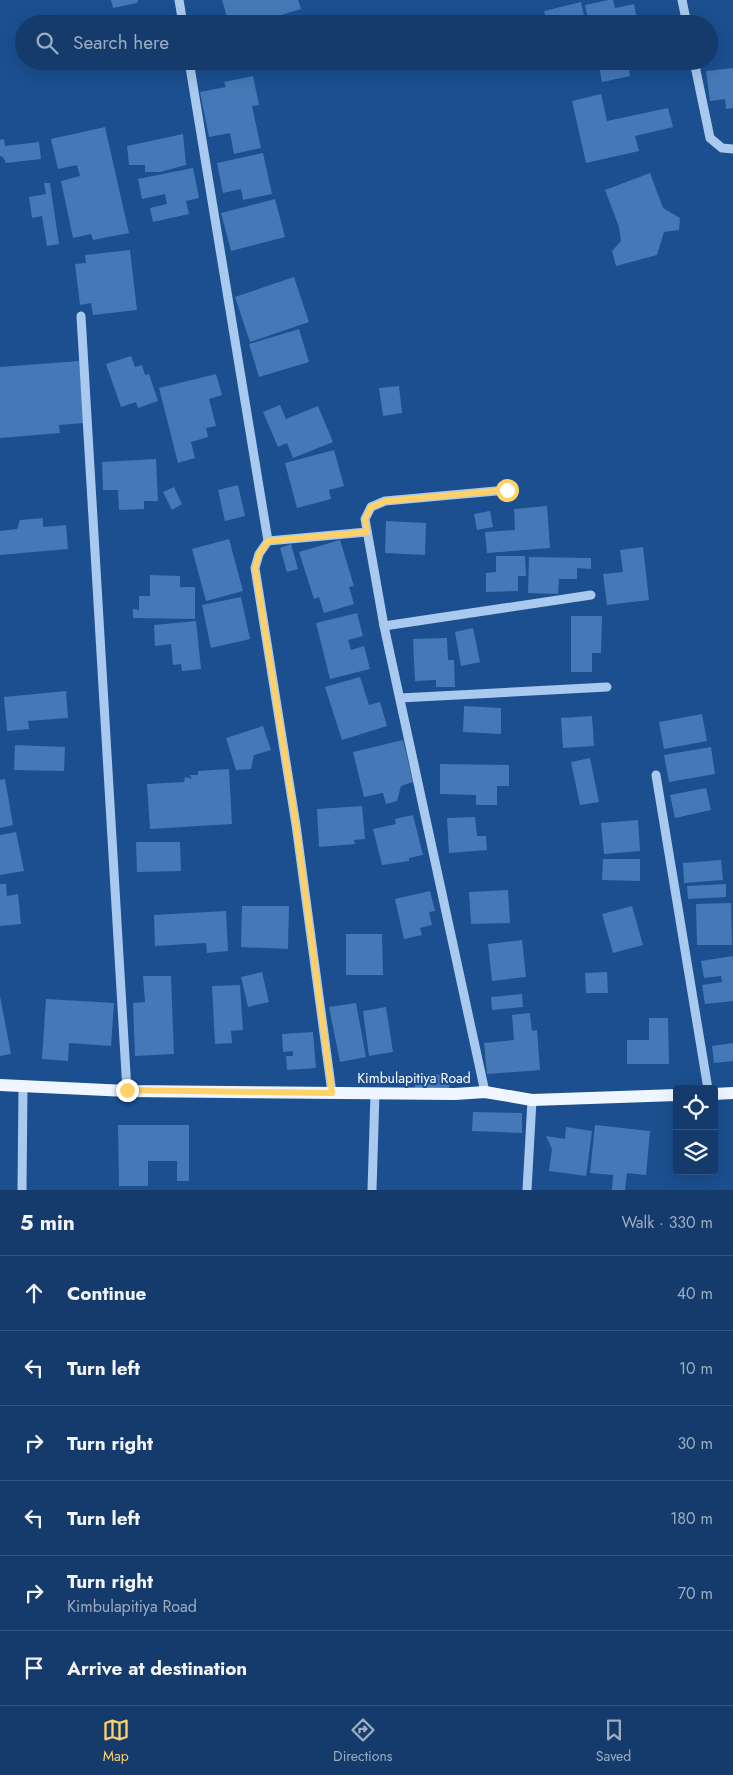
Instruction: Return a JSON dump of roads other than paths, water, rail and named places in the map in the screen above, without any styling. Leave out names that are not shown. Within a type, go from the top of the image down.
[{"type":"main road","name":"Kimbulapitiya Road","points":[[0,1085],[127,1090],[332,1093],[455,1094],[485,1092],[532,1100],[673,1096]]},
{"type":"main road","points":[[718,1094],[733,1093]]},
{"type":"street","points":[[179,0],[182,15]]},
{"type":"street","points":[[682,0],[685,15]]},
{"type":"street","points":[[190,70],[268,541],[259,554],[255,568],[296,825],[332,1093]]},
{"type":"street","points":[[696,70],[710,138],[722,148],[733,149]]},
{"type":"street","points":[[81,316],[127,1090]]},
{"type":"street","points":[[485,1092],[384,626],[365,519],[371,507],[386,501],[507,490]]},
{"type":"street","points":[[268,541],[367,532]]},
{"type":"street","points":[[384,626],[591,595]]},
{"type":"street","points":[[400,698],[607,687]]},
{"type":"street","points":[[656,775],[707,1085]]},
{"type":"street","points":[[22,1190],[23,1086]]},
{"type":"street","points":[[372,1190],[375,1092]]},
{"type":"street","points":[[528,1190],[532,1100]]}]
